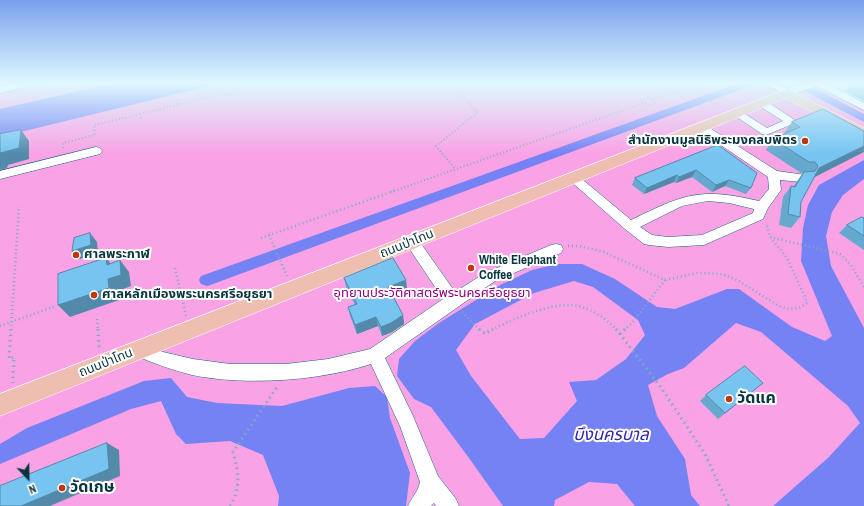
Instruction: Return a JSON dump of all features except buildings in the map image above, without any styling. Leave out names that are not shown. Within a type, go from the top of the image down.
[{"type":"main road","name":"ถนนป่าโทน","points":[[0,405],[753,107]]},
{"type":"main road","points":[[816,107],[864,134]]},
{"type":"street","points":[[736,113],[766,132],[791,121],[768,107]]},
{"type":"street","points":[[701,127],[774,176],[802,178]]},
{"type":"street","points":[[0,175],[96,151]]},
{"type":"street","points":[[573,178],[649,240],[668,242],[704,240],[760,211],[775,190],[774,176]]},
{"type":"street","points":[[630,226],[661,211],[695,199],[707,197],[725,198],[760,211]]},
{"type":"street","points":[[412,242],[455,304]]},
{"type":"street","points":[[140,350],[162,359],[194,368],[230,372],[263,373],[328,367],[375,355],[455,304],[490,277],[556,249]]},
{"type":"street","points":[[375,355],[407,422],[430,482],[449,506]]},
{"type":"street","points":[[418,506],[428,494],[430,482]]},
{"type":"path","points":[[62,159],[63,143],[95,135],[94,126],[172,107]]},
{"type":"path","points":[[455,170],[436,146],[478,112],[473,107]]},
{"type":"path","points":[[261,238],[634,107]]},
{"type":"path","points":[[140,114],[141,118]]},
{"type":"path","points":[[13,371],[14,357],[10,359],[19,206]]},
{"type":"path","points":[[620,334],[632,323],[665,280],[675,276],[691,273],[727,275],[739,280],[779,306],[794,311],[802,308],[807,303],[803,290],[782,251],[768,236],[766,219],[760,211]]},
{"type":"path","points":[[269,235],[282,265]]},
{"type":"path","points":[[768,236],[840,254],[851,265],[864,287]]},
{"type":"path","points":[[556,249],[574,245],[591,248],[640,267],[665,280]]},
{"type":"path","points":[[175,268],[189,330]]},
{"type":"path","points":[[455,304],[480,331],[485,334],[513,319],[553,307],[570,305],[586,308],[609,322],[660,386],[704,454],[729,506]]},
{"type":"path","points":[[0,326],[56,306]]},
{"type":"path","points":[[97,319],[98,340]]},
{"type":"path","points":[[230,506],[236,497],[240,484],[238,469],[233,452],[269,399]]},
{"type":"green space","name":"อุทยานประวัติศาสตร์พระนครศรีอยุธยา","points":[[0,107],[858,107],[864,110],[864,506],[0,506]]},
{"type":"water","points":[[10,107],[124,107],[0,137],[0,109]]},
{"type":"water","name":"บึงนครบาล","points":[[864,160],[864,179],[843,195],[832,212],[826,236],[831,266],[864,328],[864,506],[773,506],[829,457],[860,423],[848,406],[761,332],[736,323],[684,368],[668,374],[648,385],[657,416],[685,459],[691,495],[700,506],[635,506],[617,484],[589,482],[555,500],[554,506],[503,506],[431,407],[414,399],[397,376],[399,359],[415,341],[439,323],[500,285],[532,270],[557,264],[582,264],[615,279],[657,307],[675,309],[727,289],[739,289],[792,327],[825,341],[832,336],[801,261],[803,228],[808,205],[819,185]],"holes":[[[574,281],[593,287],[638,320],[645,335],[626,359],[596,380],[569,382],[577,401],[544,438],[520,439],[471,376],[456,350],[475,324],[534,293]]]},
{"type":"water","points":[[171,378],[187,397],[217,403],[282,406],[349,388],[375,386],[387,397],[390,418],[410,473],[406,506],[278,506],[279,496],[263,455],[230,441],[186,444],[176,434],[161,401],[131,409],[0,464],[0,444],[27,428],[144,381]]},
{"type":"waterway","points":[[207,280],[684,107]]},
{"type":"waterway","points":[[841,107],[864,119]]},
{"type":"place","name":"สำนักงานมูลนิธิพระมงคลบพิตร","points":[[805,141]]},
{"type":"place","name":"ศาลพระกาฬ","points":[[76,255]]},
{"type":"place","name":"White Elephant Coffee","points":[[471,268]]},
{"type":"place","name":"ศาลหลักเมืองพระนครศรีอยุธยา","points":[[94,295]]},
{"type":"place","name":"วัดแค","points":[[729,399]]},
{"type":"place","name":"วัดเกษ","points":[[62,488]]}]
